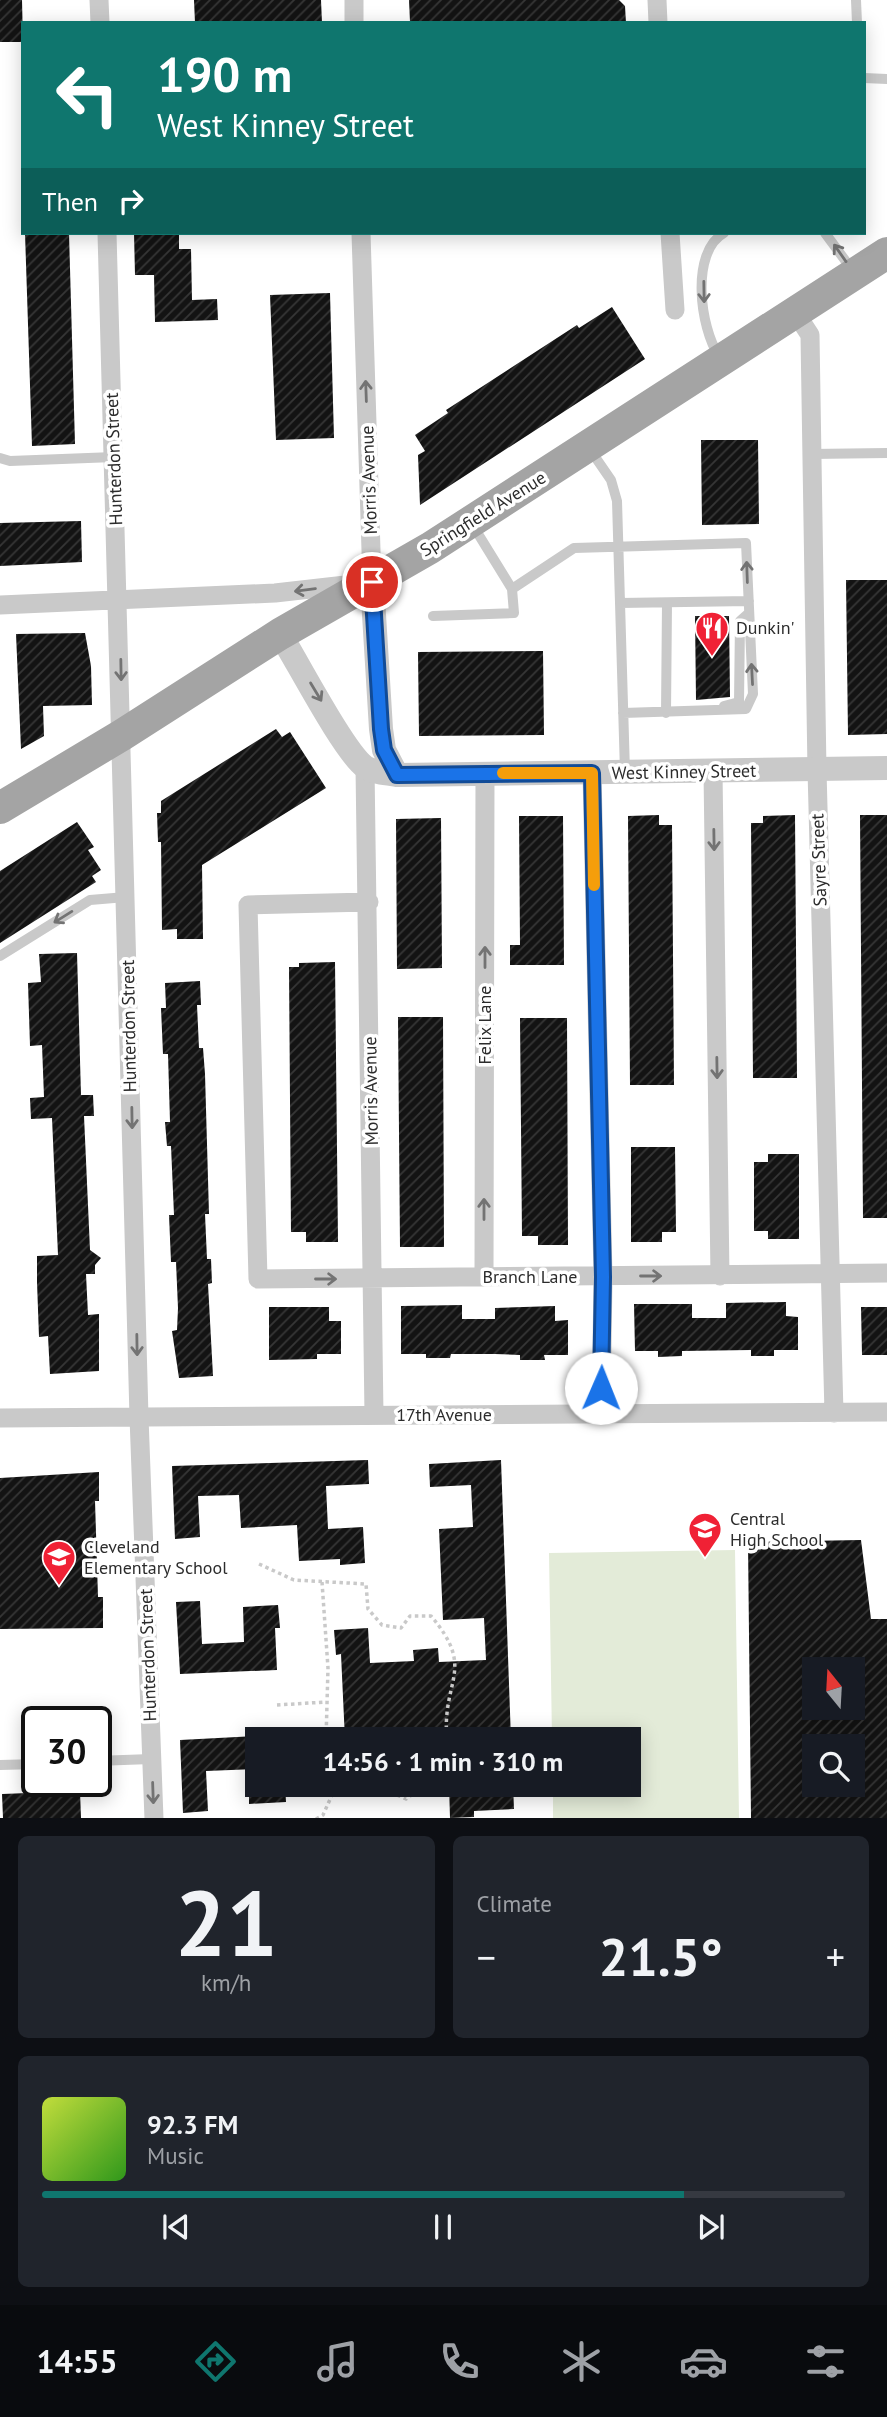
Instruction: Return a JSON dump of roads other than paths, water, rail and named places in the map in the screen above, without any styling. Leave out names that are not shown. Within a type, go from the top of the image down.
[{"type":"main road","name":"Springfield Avenue","points":[[0,808],[122,735],[279,634],[471,522],[887,253]]},
{"type":"street","points":[[99,0],[100,21]]},
{"type":"street","points":[[354,0],[355,21]]},
{"type":"street","points":[[657,0],[658,21]]},
{"type":"street","name":"Hunterdon Street","points":[[107,235],[139,1417],[154,1818]]},
{"type":"street","name":"Morris Avenue","points":[[361,235],[372,582],[381,729],[384,750],[397,775]]},
{"type":"street","points":[[670,235],[675,310]]},
{"type":"street","name":"Sayre Street","points":[[795,312],[810,335],[817,770],[834,1413]]},
{"type":"street","points":[[0,605],[119,602],[275,593],[372,582]]},
{"type":"street","points":[[279,634],[349,748],[365,767],[397,775]]},
{"type":"street","name":"Morris Avenue","points":[[365,767],[369,902],[374,1415]]},
{"type":"street","name":"West Kinney Street","points":[[397,775],[887,768]]},
{"type":"street","points":[[713,772],[720,1276]]},
{"type":"street","name":"Felix Lane","points":[[484,1277],[485,773]]},
{"type":"street","points":[[592,773],[603,1277],[601,1415]]},
{"type":"street","name":"Branch Lane","points":[[369,902],[248,905],[258,1279],[887,1273]]},
{"type":"street","name":"17th Avenue","points":[[0,1418],[887,1412]]},
{"type":"lane","points":[[856,0],[857,21]]},
{"type":"lane","points":[[866,78],[887,79]]},
{"type":"lane","points":[[721,235],[711,242],[703,264],[705,329],[721,360]]},
{"type":"lane","points":[[826,235],[855,274]]},
{"type":"lane","points":[[588,447],[611,480],[617,501],[625,773]]},
{"type":"lane","points":[[811,454],[887,453]]},
{"type":"lane","points":[[0,458],[10,461],[114,457]]},
{"type":"lane","points":[[433,616],[514,613],[512,589],[471,522]]},
{"type":"lane","points":[[512,589],[574,548],[618,544],[746,543],[753,694],[750,703],[738,711],[623,713]]},
{"type":"lane","points":[[620,603],[749,601]]},
{"type":"lane","points":[[666,713],[667,603]]},
{"type":"lane","points":[[0,956],[90,900],[126,897]]},
{"type":"lane","points":[[112,1760],[152,1759]]},
{"type":"lane","points":[[0,1765],[21,1764]]},
{"type":"place","name":"Dunkin'","points":[[712,658]]},
{"type":"place","name":"Central High School","points":[[705,1559]]},
{"type":"place","name":"Cleveland Elementary School","points":[[59,1587]]}]
